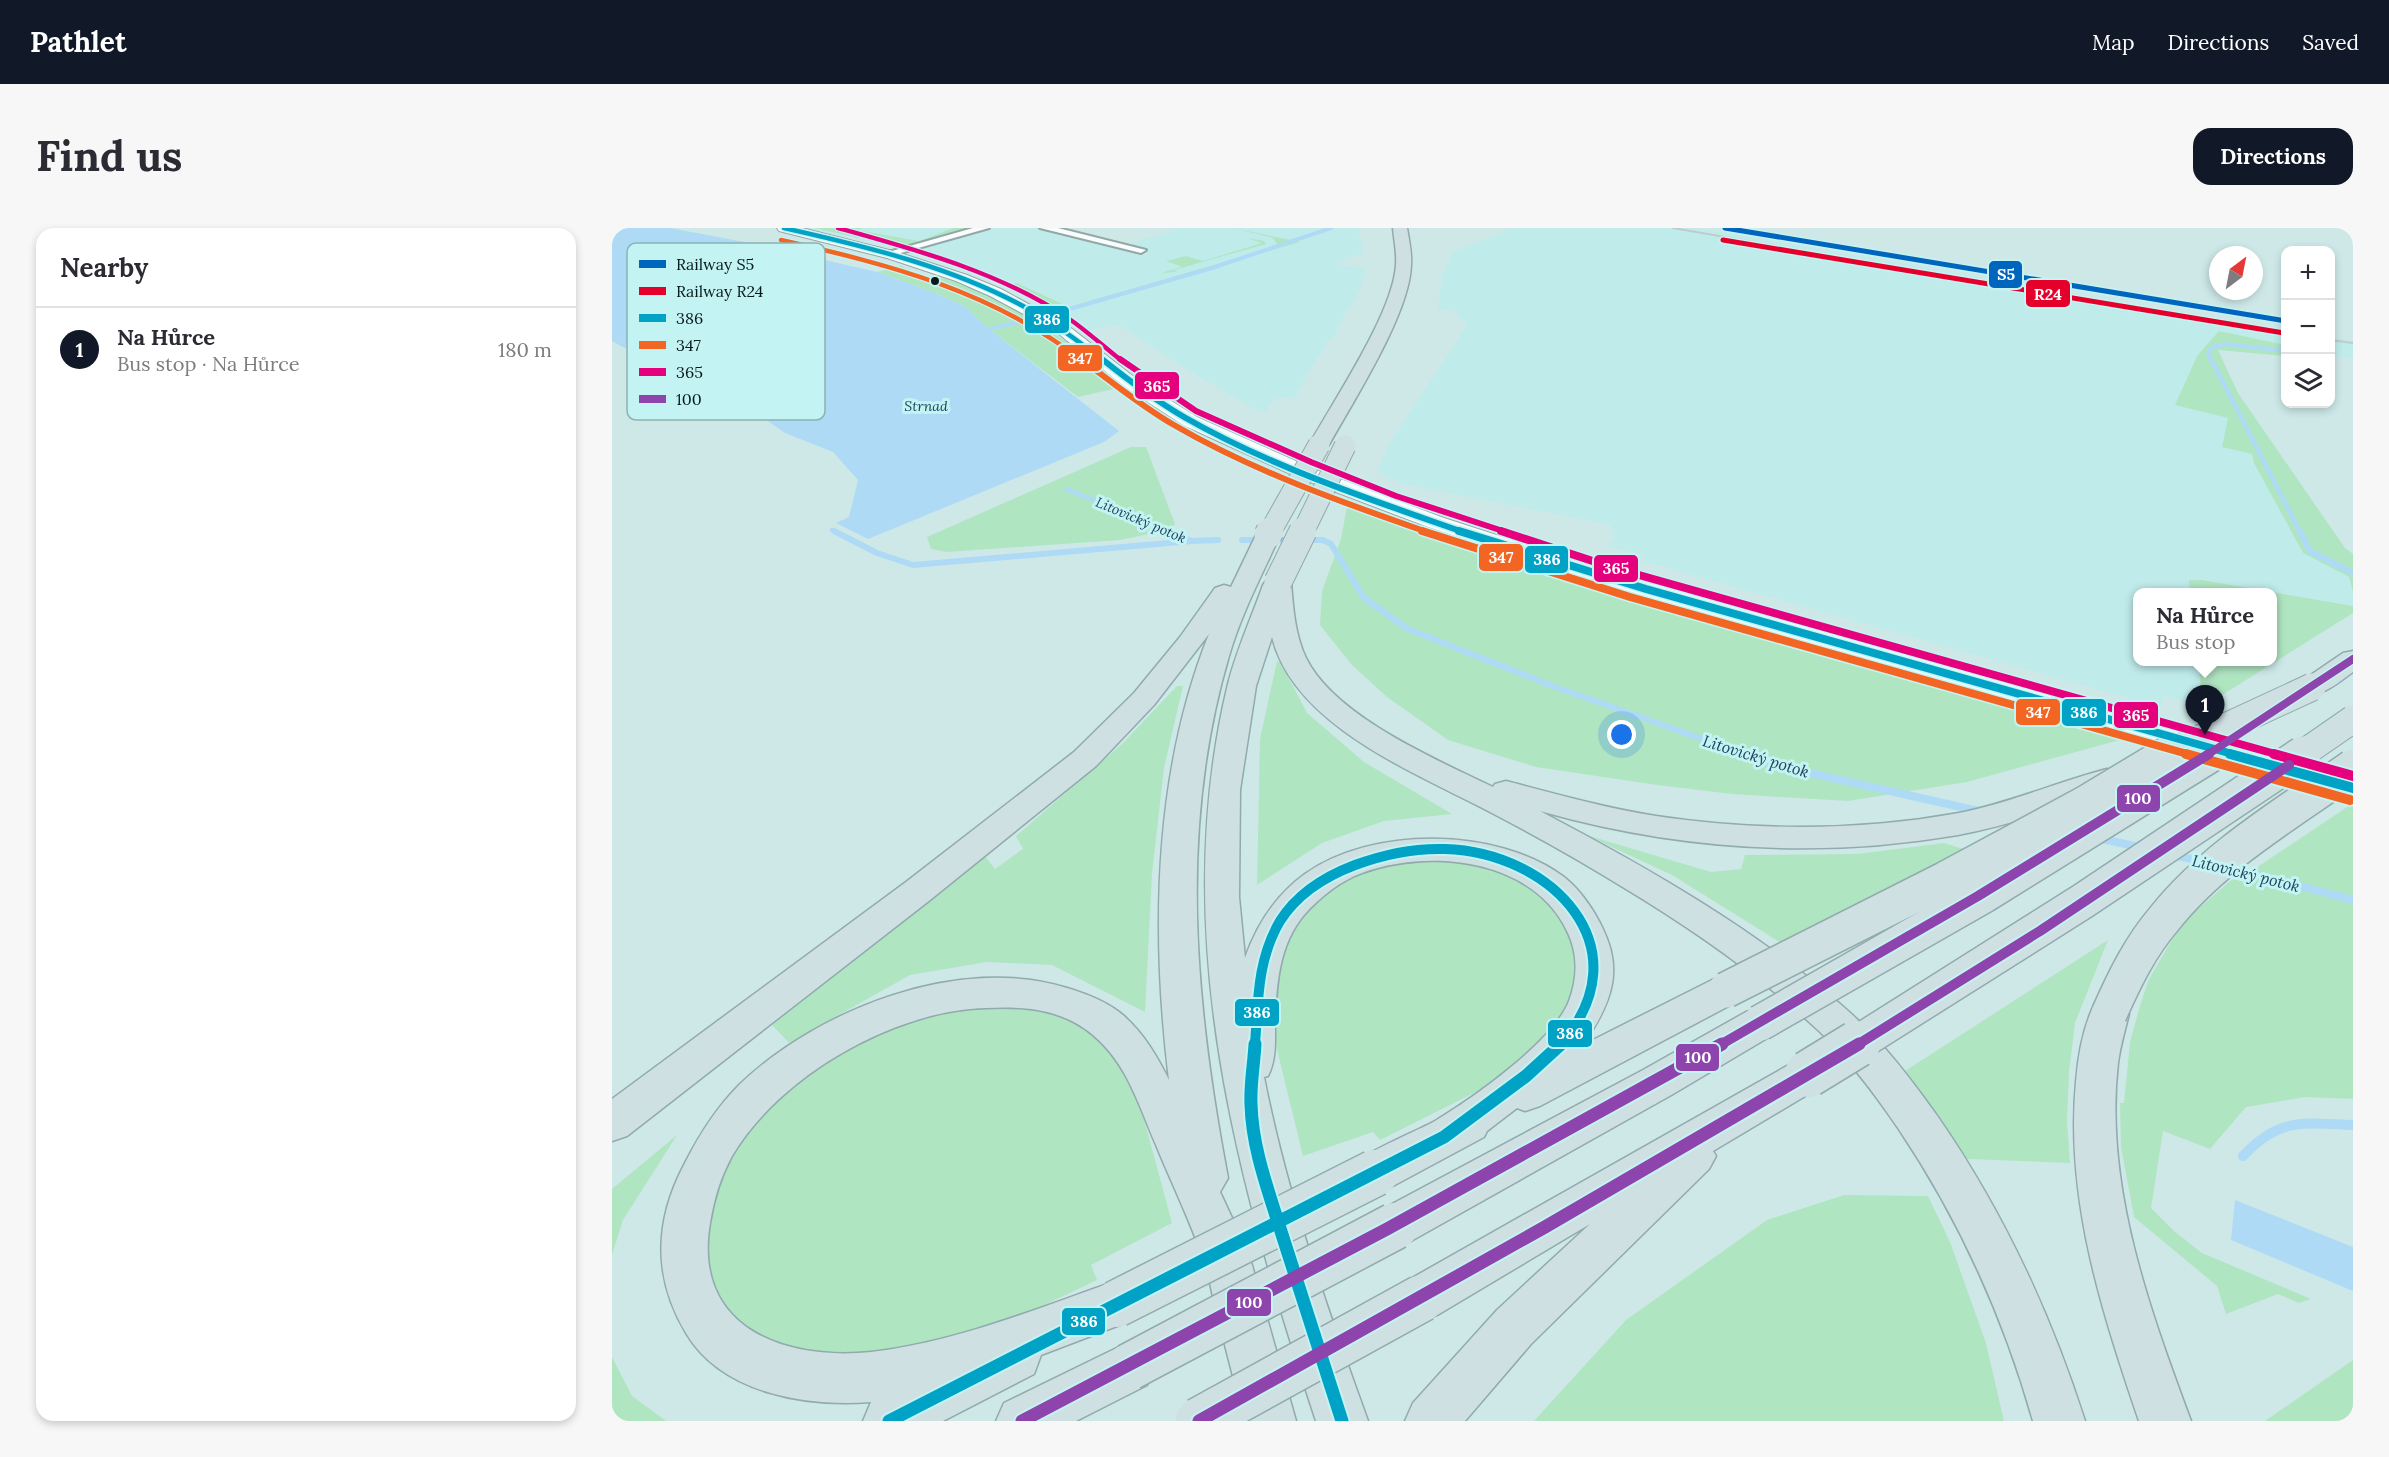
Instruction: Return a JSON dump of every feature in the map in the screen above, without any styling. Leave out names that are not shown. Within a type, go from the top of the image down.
[{"type":"highway","points":[[612,1124],[918,891],[1085,759],[1124,721],[1240,580],[1319,445],[1370,353],[1399,293],[1404,264],[1400,228]]},
{"type":"highway","points":[[1342,1421],[1310,1330],[1270,1195],[1251,1119],[1231,998],[1221,879],[1223,794],[1233,723],[1248,658],[1278,582],[1356,425]]},
{"type":"highway","points":[[1240,580],[1200,706],[1186,774],[1178,857],[1179,983],[1196,1126],[1210,1196],[1270,1421]]},
{"type":"highway","points":[[1278,582],[1284,638],[1289,654],[1305,680],[1328,702],[1366,730],[1420,762],[1520,814],[1711,925],[1779,974],[1860,1047],[1919,1125],[1974,1210],[1995,1250],[2032,1338],[2059,1421]]},
{"type":"highway","points":[[1022,1421],[1395,1226],[1648,1088],[1994,889],[2192,767],[2353,659]]},
{"type":"highway","points":[[1420,762],[1512,793],[1582,813],[1652,828],[1734,838],[1823,840],[1896,833],[1961,823],[2057,798],[2167,754],[2312,687]]},
{"type":"highway","points":[[1199,1421],[1422,1298],[1808,1074],[2056,920],[2244,796],[2353,719]]},
{"type":"highway","points":[[889,1421],[1976,863],[2085,804],[2167,754]]},
{"type":"highway","points":[[2165,1421],[2118,1271],[2098,1169],[2094,1095],[2100,1038],[2116,996],[2138,956],[2164,919],[2188,891],[2222,862],[2353,767]]},
{"type":"highway","points":[[1251,1119],[1259,982],[1269,943],[1286,913],[1305,892],[1348,865],[1398,852],[1449,849],[1502,860],[1520,867],[1551,886],[1569,902],[1583,922],[1593,948],[1595,963],[1589,998],[1570,1035],[1535,1068],[1450,1134]]},
{"type":"highway","points":[[1116,1304],[948,1361],[903,1371],[842,1378],[793,1374],[768,1366],[731,1347],[714,1332],[702,1316],[686,1278],[683,1256],[686,1217],[699,1177],[723,1135],[751,1101],[809,1053],[869,1019],[930,998],[976,991],[1023,992],[1058,1000],[1093,1015],[1107,1024],[1130,1048],[1148,1077],[1227,1259]]},
{"type":"highway","points":[[1431,1421],[1532,1308],[1736,1116]]},
{"type":"main road","points":[[784,228],[890,253],[968,279],[1013,300],[1061,328],[1132,384],[1191,421],[1300,471],[1374,500],[1611,580],[2353,788]]},
{"type":"street","points":[[890,253],[984,228]]},
{"type":"street","points":[[1045,228],[1141,250]]},
{"type":"shaded area","points":[[807,228],[1053,228],[1127,245],[1179,228],[1358,228],[1363,253],[1336,264],[1365,269],[1360,291],[1336,329],[1337,334],[1327,342],[1294,398],[1274,397],[1266,411],[1258,411],[1178,364],[1119,325],[1089,330],[995,281],[901,248]]},
{"type":"shaded area","points":[[1512,228],[1697,228],[2281,329],[2281,344],[2218,331],[2176,405],[2228,418],[2252,454],[2254,463],[2303,553],[2349,577],[2353,592],[2353,606],[2277,593],[2277,588],[2248,588],[2202,580],[2189,580],[2190,588],[2133,588],[2133,666],[2198,666],[2203,707],[2164,696],[2160,707],[1642,561],[1644,555],[1608,547],[1614,538],[1610,525],[1402,484],[1378,472],[1388,446],[1467,325],[1456,312],[1438,309],[1442,276],[1452,253]]},
{"type":"shaded area","points":[[1711,228],[1739,228],[2281,317],[2281,323]]},
{"type":"shaded area","points":[[2335,338],[2353,341],[2353,358],[2335,356]]},
{"type":"green space","points":[[815,228],[863,228],[857,230],[919,241],[953,228],[972,228],[903,246],[890,241],[863,236],[858,238]]},
{"type":"green space","points":[[1233,228],[1300,242],[1062,311],[1008,285],[1017,283],[1069,307],[1255,253],[1277,244],[1273,238]]},
{"type":"green space","points":[[1247,238],[1264,241],[1266,244],[1174,270],[1177,272],[1161,273],[1182,267],[1166,261],[1186,256],[1203,261],[1262,243]]},
{"type":"green space","points":[[901,266],[931,280],[942,278],[968,285],[1032,318],[1075,348],[1118,388],[1078,397],[989,329],[964,306],[877,272]]},
{"type":"green space","points":[[2219,331],[2281,344],[2281,356],[2218,350],[2238,393],[2345,548],[2353,554],[2353,592],[2349,577],[2303,553],[2254,463],[2252,454],[2222,447],[2228,418],[2175,405],[2197,356]]},
{"type":"green space","points":[[1131,447],[1146,447],[1175,524],[1169,530],[1120,540],[947,552],[931,549],[927,537]]},
{"type":"green space","points":[[1347,507],[1379,511],[1586,581],[2134,736],[1967,782],[1848,801],[1732,794],[1536,767],[1448,740],[1387,697],[1351,664],[1320,625],[1322,591],[1341,539]]},
{"type":"green space","points":[[2189,580],[2249,588],[2190,588]]},
{"type":"green space","points":[[2277,593],[2353,606],[2353,613],[2277,661]]},
{"type":"green space","points":[[1277,661],[1281,663],[1307,713],[1364,762],[1452,814],[1384,821],[1322,843],[1257,885],[1260,739]]},
{"type":"green space","points":[[2198,666],[2268,666],[2203,707]]},
{"type":"green space","points":[[1177,686],[1183,686],[1164,768],[1152,874],[1145,1012],[1052,965],[987,962],[910,975],[789,1043],[772,1025],[985,856],[995,869],[1023,849],[1016,836],[1122,744]]},
{"type":"green space","points":[[2353,803],[2353,1099],[2305,1097],[2246,1107],[2210,1149],[2163,1131],[2151,1208],[2174,1231],[2202,1253],[2311,1299],[2299,1303],[2278,1294],[2226,1314],[2217,1286],[2134,1217],[2121,1147],[2120,1103],[2124,1103],[2130,1042],[2148,981],[2177,931],[2191,915],[2230,881],[2250,872]]},
{"type":"green space","points":[[1586,835],[1711,872],[1741,869],[1745,855],[1857,854],[1944,843],[1973,852],[1786,946],[1672,875]]},
{"type":"green space","points":[[1419,856],[1496,866],[1556,904],[1582,960],[1565,1021],[1502,1075],[1474,1093],[1380,1140],[1373,1132],[1303,1156],[1273,1033],[1277,958],[1299,917],[1346,877]]},
{"type":"green space","points":[[2108,940],[2075,1023],[2069,1072],[2067,1121],[2070,1163],[1967,1159],[1902,1073]]},
{"type":"green space","points":[[982,1001],[1059,1014],[1097,1035],[1133,1078],[1172,1223],[1091,1265],[1097,1280],[1017,1318],[884,1358],[813,1356],[755,1335],[732,1318],[715,1296],[707,1273],[710,1196],[745,1126],[853,1037]]},
{"type":"green space","points":[[677,1135],[623,1220],[612,1255],[612,1189]]},
{"type":"green space","points":[[1844,1195],[1928,1196],[1950,1242],[1986,1343],[2004,1421],[1534,1421],[1626,1320],[1767,1220]]},
{"type":"green space","points":[[612,1357],[632,1396],[666,1421],[612,1421]]},
{"type":"green space","points":[[2353,1360],[2353,1421],[2265,1421]]},
{"type":"water","name":"Strnad","points":[[612,228],[670,228],[750,243],[627,243],[627,349],[612,341]]},
{"type":"water","name":"Strnad","points":[[825,260],[877,272],[964,306],[989,329],[1119,431],[1104,442],[868,539],[836,523],[849,517],[858,480],[833,452],[785,433],[766,420],[825,420]]},
{"type":"water","points":[[2235,1200],[2353,1247],[2353,1291],[2231,1240]]},
{"type":"waterway","points":[[1066,310],[1212,268],[1331,228]]},
{"type":"waterway","points":[[989,329],[1028,320]]},
{"type":"waterway","points":[[2211,361],[2208,354],[2212,347],[2226,344],[2281,350]]},
{"type":"waterway","points":[[2211,359],[2300,532]]},
{"type":"waterway","name":"Litovický potok","points":[[1066,489],[1171,532]]},
{"type":"waterway","points":[[834,531],[877,553],[913,565],[1192,541]]},
{"type":"waterway","name":"Litovický potok","points":[[1167,531],[1192,541]]},
{"type":"waterway","points":[[2300,531],[2310,551],[2353,573]]},
{"type":"waterway","name":"Litovický potok","points":[[1192,541],[1218,540]]},
{"type":"waterway","name":"Litovický potok","points":[[1242,540],[1292,540]]},
{"type":"waterway","name":"Litovický potok","points":[[1304,540],[1323,540],[1331,544],[1364,598],[1408,629],[1550,685],[1747,755]]},
{"type":"waterway","points":[[1660,583],[2109,707]]},
{"type":"waterway","name":"Litovický potok","points":[[1742,754],[1774,765],[1983,812]]},
{"type":"waterway","name":"Litovický potok","points":[[2097,838],[2144,848]]},
{"type":"waterway","name":"Litovický potok","points":[[2173,855],[2205,862]]},
{"type":"waterway","name":"Litovický potok","points":[[2231,868],[2353,900]]},
{"type":"waterway","points":[[2243,1156],[2268,1134],[2293,1125],[2353,1125]]},
{"type":"railway","points":[[1673,228],[2168,314],[2281,331]]},
{"type":"railway","points":[[2335,341],[2353,343]]},
{"type":"rail line","name":"S5","points":[[1725,228],[2281,320]]},
{"type":"rail line","name":"R24","points":[[1723,240],[2281,333]]},
{"type":"transit line","name":"386","points":[[784,228],[910,260],[1002,295],[1048,320],[1144,392],[1183,417],[1278,463],[1410,514],[1646,589],[2353,788]]},
{"type":"transit line","name":"365","points":[[838,228],[931,254],[1001,282],[1068,318],[1139,374],[1196,411],[1311,462],[1396,496],[1614,568],[2353,776]]},
{"type":"transit line","name":"347","points":[[781,240],[794,243]]},
{"type":"transit line","name":"347","points":[[825,250],[904,271],[993,304],[1038,328],[1151,411],[1219,449],[1268,471],[1455,543],[1630,597],[2350,800]]},
{"type":"transit line","name":"100","points":[[1022,1421],[1478,1180],[1825,985],[2130,804],[2353,659]]},
{"type":"transit line","name":"100","points":[[1199,1421],[1631,1178],[1887,1027],[2090,899],[2289,765]]},
{"type":"transit line","name":"386","points":[[1444,849],[1483,855],[1519,867],[1536,876],[1565,900],[1584,925],[1592,949],[1593,983],[1588,1002],[1580,1019],[1556,1049],[1526,1076],[1461,1126],[1430,1145],[1278,1222],[1258,1154],[1252,1126],[1251,1102],[1259,989],[1268,945],[1281,920],[1297,900],[1317,883],[1364,861],[1390,855],[1444,849]]},
{"type":"transit line","name":"386","points":[[889,1421],[1278,1222]]},
{"type":"transit line","name":"386","points":[[1278,1222],[1342,1421]]},
{"type":"place","name":"Na Hůrce","points":[[2205,735]]}]
